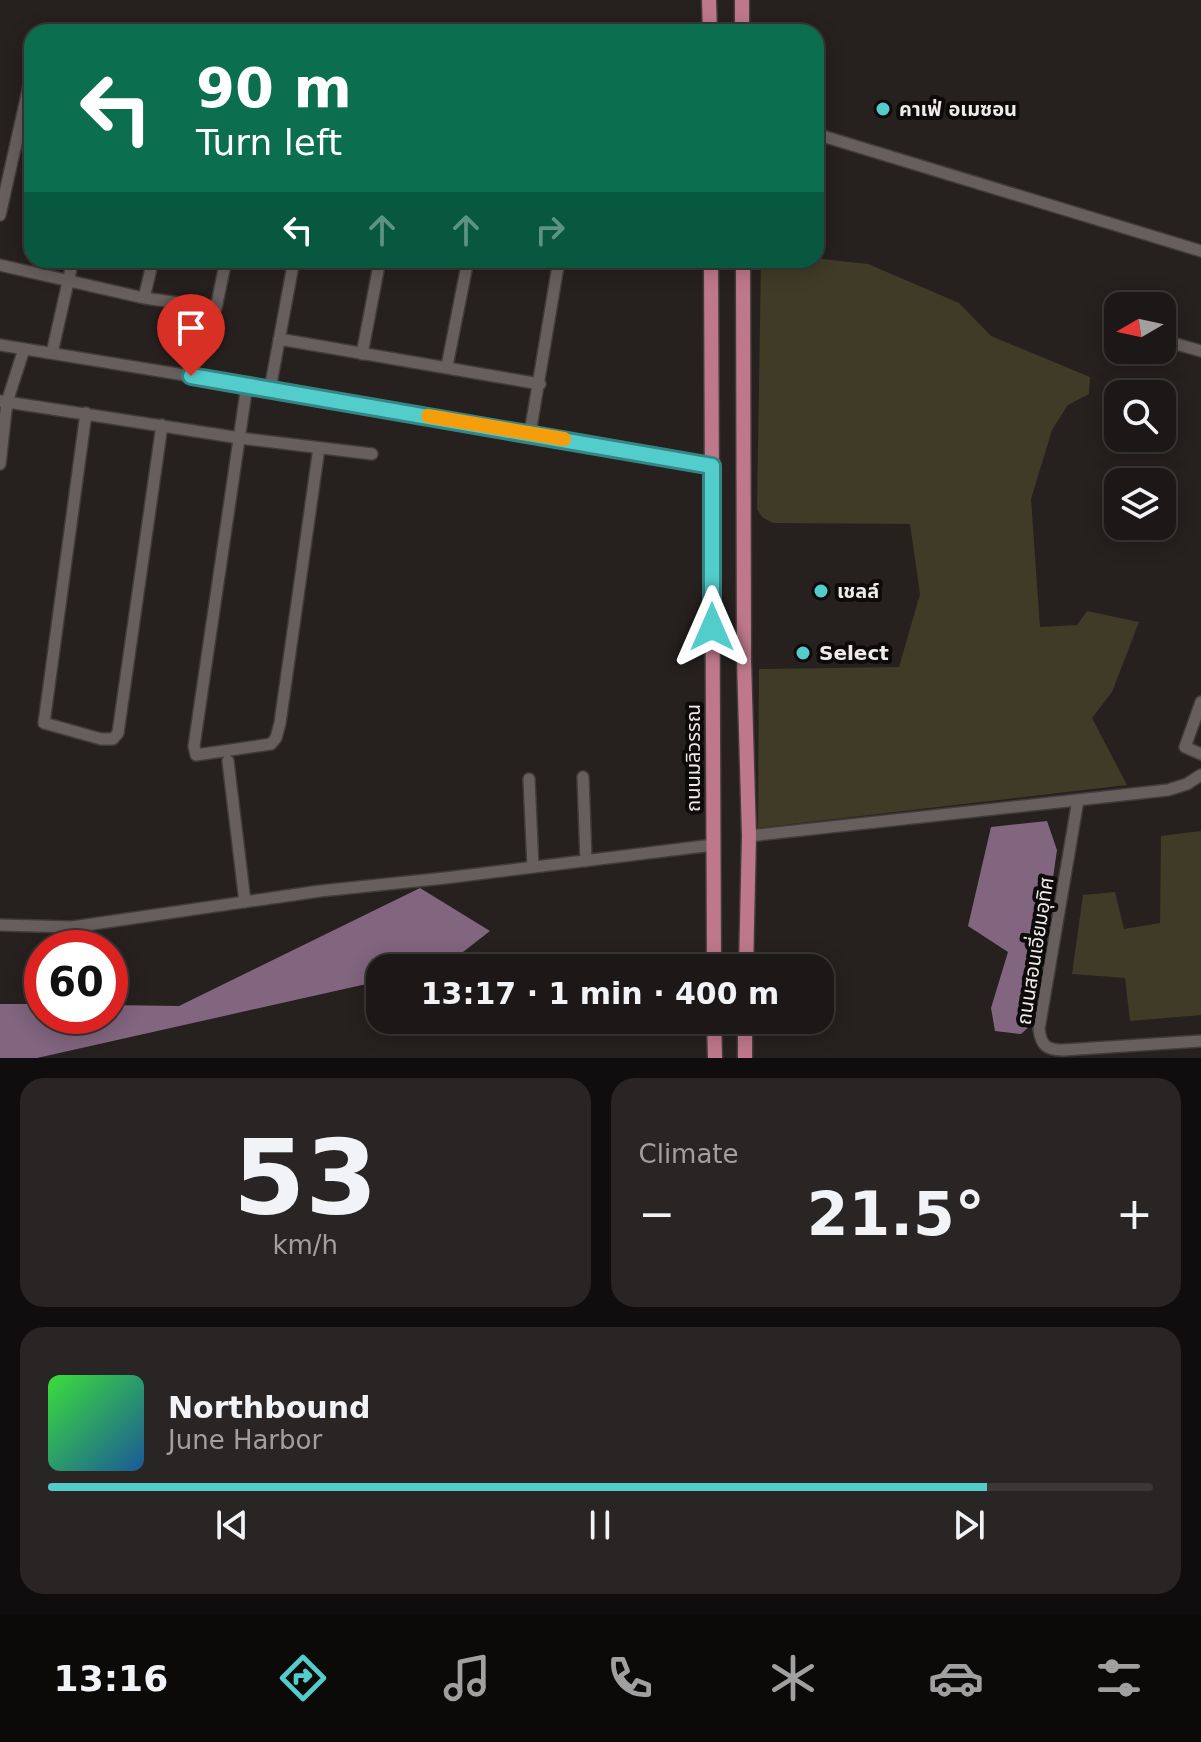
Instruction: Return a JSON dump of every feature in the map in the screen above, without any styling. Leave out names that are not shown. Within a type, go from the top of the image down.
[{"type":"main road","points":[[709,0],[710,24]]},
{"type":"main road","points":[[742,0],[742,24]]},
{"type":"main road","name":"ถนนมลิวรรณ","points":[[711,268],[714,954]]},
{"type":"main road","points":[[743,268],[744,660],[749,836],[746,954]]},
{"type":"main road","points":[[714,1034],[715,1058]]},
{"type":"main road","points":[[745,1034],[745,1058]]},
{"type":"street","points":[[0,215],[24,108]]},
{"type":"street","points":[[824,136],[1201,251]]},
{"type":"street","points":[[0,265],[144,298],[216,308],[224,268]]},
{"type":"street","points":[[52,353],[71,268]]},
{"type":"street","points":[[144,298],[151,268]]},
{"type":"street","points":[[270,389],[292,268]]},
{"type":"street","points":[[362,354],[378,268]]},
{"type":"street","points":[[447,366],[466,268]]},
{"type":"street","points":[[530,433],[558,268]]},
{"type":"street","points":[[279,339],[540,384]]},
{"type":"street","points":[[1176,344],[1201,351]]},
{"type":"street","points":[[0,345],[712,466]]},
{"type":"street","points":[[0,464],[4,402],[24,349]]},
{"type":"street","points":[[247,385],[194,746],[196,755],[271,744],[276,738],[319,448]]},
{"type":"street","points":[[4,402],[240,438],[372,454]]},
{"type":"street","points":[[86,413],[44,723],[101,739],[113,739],[118,733],[162,425]]},
{"type":"street","points":[[1201,702],[1185,747],[1201,754]]},
{"type":"street","points":[[228,761],[245,902]]},
{"type":"street","points":[[749,836],[1168,790],[1187,784],[1201,775]]},
{"type":"street","points":[[583,777],[586,861]]},
{"type":"street","points":[[529,779],[533,867]]},
{"type":"street","name":"ถนนสอนเอี่ยมอุทิศ","points":[[1078,800],[1039,1029],[1040,1040],[1051,1050],[1201,1041]]},
{"type":"street","points":[[0,925],[72,927],[245,902],[713,845]]},
{"type":"shaded area","points":[[824,259],[868,264],[959,303],[991,336],[1090,377],[1089,394],[1068,405],[1052,430],[1031,499],[1040,627],[1077,625],[1087,611],[1139,622],[1112,692],[1092,718],[1127,785],[758,828],[759,669],[899,667],[920,594],[910,524],[773,523],[762,517],[757,509],[761,268],[824,268]]},
{"type":"shaded area","points":[[1047,821],[1057,850],[1032,1024],[1021,1034],[995,1031],[991,1008],[1008,952],[968,926],[991,827]]},
{"type":"shaded area","points":[[1201,831],[1201,1015],[1130,1021],[1125,978],[1072,974],[1083,895],[1115,892],[1124,929],[1160,923],[1161,836]]},
{"type":"shaded area","points":[[420,888],[490,931],[460,954],[366,954],[366,984],[37,1058],[0,1058],[0,1004],[24,1004],[24,1034],[128,1034],[128,1005],[179,1006]]},
{"type":"slow traffic","points":[[428,416],[564,439]]},
{"type":"place","name":"คาเฟ่ อเมซอน","points":[[883,109]]},
{"type":"place","name":"เชลล์","points":[[821,591]]},
{"type":"place","name":"Select","points":[[803,653]]},
{"type":"route","points":[[191,376],[712,466],[712,627]]}]
